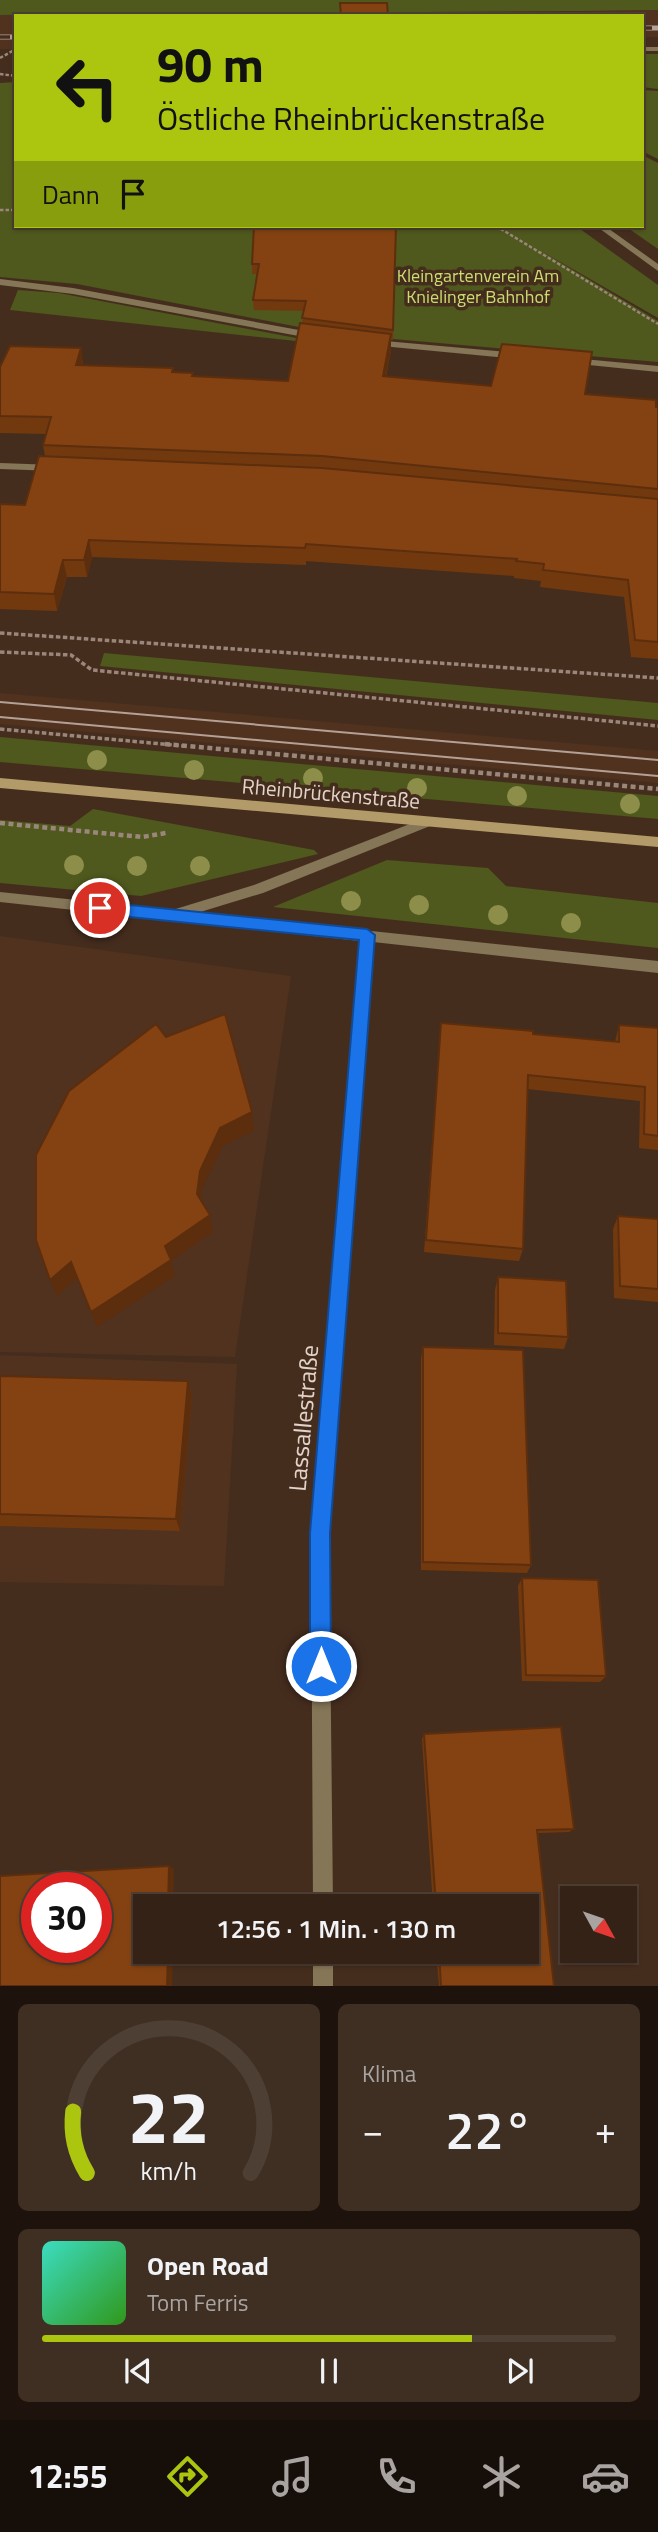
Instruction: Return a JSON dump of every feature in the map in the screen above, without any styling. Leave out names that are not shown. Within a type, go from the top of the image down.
[{"type":"main road","name":"Rheinbrückenstraße","points":[[0,783],[658,842]]},
{"type":"street","points":[[603,228],[658,268]]},
{"type":"street","points":[[0,282],[73,291],[333,338]]},
{"type":"street","points":[[357,341],[534,357]]},
{"type":"street","points":[[561,360],[658,369]]},
{"type":"street","points":[[0,466],[66,469]]},
{"type":"street","points":[[174,915],[258,889],[425,823]]},
{"type":"street","points":[[0,898],[658,967]]},
{"type":"street","name":"Lassallestraße","points":[[323,1894],[320,1533],[367,935]]},
{"type":"street","points":[[323,1964],[323,1986]]},
{"type":"path","points":[[499,228],[658,324]]},
{"type":"path","points":[[0,633],[658,678]]},
{"type":"path","points":[[0,652],[71,655],[92,670],[658,726]]},
{"type":"path","points":[[0,729],[658,789]]},
{"type":"path","points":[[0,823],[142,837]]},
{"type":"shaded area","points":[[340,10],[414,14],[68,14]]},
{"type":"shaded area","points":[[658,10],[658,37],[644,37],[644,14],[414,14]]},
{"type":"shaded area","points":[[0,15],[14,15],[14,49],[0,49]]},
{"type":"shaded area","points":[[0,693],[658,751],[658,783],[0,724]]},
{"type":"shaded area","points":[[0,936],[291,976],[235,1357],[0,1352]]},
{"type":"shaded area","points":[[0,1355],[237,1364],[224,1586],[0,1582]]},
{"type":"green space","points":[[0,0],[658,0],[658,10],[0,15]]},
{"type":"green space","points":[[644,54],[658,54],[658,89],[644,87]]},
{"type":"green space","name":"Kleingartenverein Am Knielinger Bahnhof","points":[[14,82],[14,228],[579,228],[658,285],[658,318],[543,252],[658,321],[658,362],[309,329],[77,284],[0,277],[0,83]]},
{"type":"green space","points":[[644,90],[658,91],[658,159],[644,152]]},
{"type":"green space","points":[[644,156],[658,163],[658,249],[628,228],[644,228]]},
{"type":"green space","points":[[18,290],[59,293],[333,345],[10,310]]},
{"type":"green space","points":[[104,653],[658,703],[658,720],[100,666]]},
{"type":"green space","points":[[0,737],[658,796],[658,819],[0,762]]},
{"type":"green space","points":[[93,809],[314,850],[318,854],[141,896],[0,883],[0,820],[70,826]]},
{"type":"green space","points":[[387,860],[488,868],[506,886],[658,903],[658,948],[273,907]]},
{"type":"building","points":[[340,3],[387,3],[388,14],[341,14]]},
{"type":"building","points":[[254,228],[396,228],[393,330],[302,318],[306,301],[253,300],[259,264],[252,264]]},
{"type":"building","points":[[300,323],[391,334],[383,376],[491,386],[502,344],[592,352],[585,394],[656,400],[658,489],[322,456],[43,445],[51,417],[0,416],[0,367],[10,346],[81,348],[76,365],[173,368],[172,372],[193,373],[192,376],[288,381]]},
{"type":"building","points":[[39,456],[322,468],[658,499],[658,642],[635,640],[628,580],[543,570],[544,564],[516,561],[517,559],[306,544],[305,548],[89,540],[84,560],[63,560],[54,594],[0,592],[0,504],[25,505]]},
{"type":"building","points":[[225,1014],[252,1112],[220,1128],[200,1171],[197,1194],[210,1215],[165,1246],[171,1260],[91,1312],[71,1262],[50,1280],[36,1240],[36,1155],[69,1091],[156,1024],[166,1037]]},
{"type":"building","points":[[441,1023],[619,1042],[619,1025],[658,1028],[658,1136],[644,1134],[645,1087],[528,1075],[523,1249],[426,1240]]},
{"type":"building","points":[[618,1216],[658,1219],[658,1289],[620,1286]]},
{"type":"building","points":[[498,1277],[566,1281],[568,1337],[498,1333]]},
{"type":"building","points":[[423,1347],[523,1350],[531,1565],[423,1562]]},
{"type":"building","points":[[0,1376],[188,1381],[176,1519],[0,1514]]},
{"type":"building","points":[[522,1578],[598,1580],[606,1676],[526,1675]]},
{"type":"building","points":[[561,1727],[574,1829],[537,1830],[554,1986],[441,1986],[440,1964],[539,1964],[539,1894],[435,1894],[424,1734]]},
{"type":"building","points":[[169,1866],[168,1894],[133,1894],[133,1964],[168,1964],[167,1986],[0,1986],[0,1876],[21,1875],[21,1963],[112,1963],[112,1872],[68,1872]]},
{"type":"tram line","points":[[0,702],[658,760]]},
{"type":"tram line","points":[[0,717],[658,776]]},
{"type":"railway","points":[[644,28],[658,28]]},
{"type":"railway","points":[[0,37],[14,37]]},
{"type":"route","points":[[100,908],[367,935],[320,1533],[321,1666]]}]
